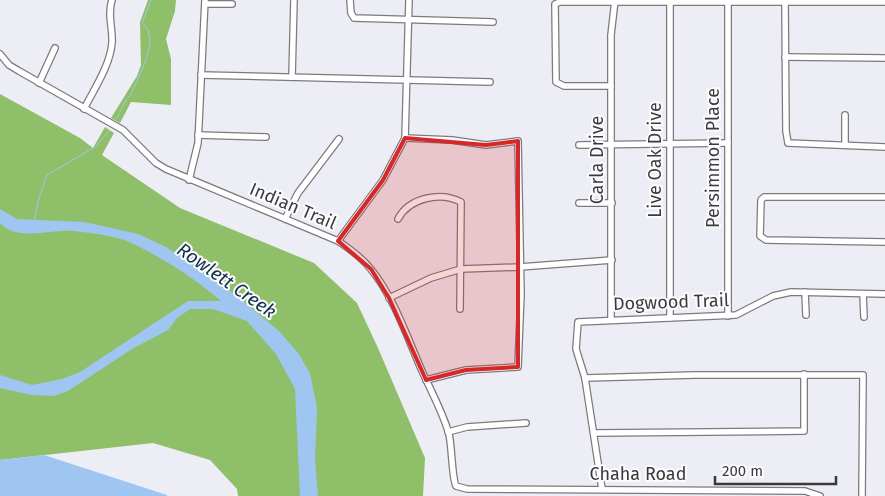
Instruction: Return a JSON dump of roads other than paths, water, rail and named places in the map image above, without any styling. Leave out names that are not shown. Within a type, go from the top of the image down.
[{"type":"street","points":[[84,109],[110,54],[112,42],[110,9],[112,0]]},
{"type":"street","points":[[292,77],[294,0]]},
{"type":"street","points":[[350,0],[351,13],[354,18],[493,22]]},
{"type":"street","points":[[338,241],[384,180],[405,138],[409,0]]},
{"type":"street","points":[[611,86],[564,86],[556,82],[554,78],[555,4],[560,2],[615,0],[885,2]]},
{"type":"street","name":"Carla Drive","points":[[611,320],[611,35],[615,0]]},
{"type":"street","name":"Live Oak Drive","points":[[670,1],[670,318]]},
{"type":"street","name":"Persimmon Place","points":[[728,1],[728,316]]},
{"type":"street","points":[[190,180],[196,159],[205,2],[232,4]]},
{"type":"street","points":[[785,2],[787,140],[791,145],[885,147]]},
{"type":"street","points":[[39,83],[55,48]]},
{"type":"street","name":"Indian Trail","points":[[0,54],[9,65],[123,130],[156,163],[190,180],[338,241],[356,254],[371,269],[389,298],[426,380],[448,432],[456,486]]},
{"type":"street","points":[[785,57],[885,58]]},
{"type":"street","points":[[201,75],[490,82]]},
{"type":"street","points":[[845,115],[845,145]]},
{"type":"street","points":[[198,135],[266,137]]},
{"type":"street","points":[[405,138],[452,140],[486,145],[518,141],[520,267],[518,367],[466,370],[426,380]]},
{"type":"street","points":[[285,219],[298,194],[339,139]]},
{"type":"street","points":[[578,145],[728,143]]},
{"type":"street","points":[[885,197],[764,197],[761,200],[760,236],[766,240],[885,242]]},
{"type":"street","points":[[398,219],[410,205],[423,199],[445,198],[461,202],[460,309]]},
{"type":"street","points":[[580,203],[612,203]]},
{"type":"street","points":[[389,298],[431,278],[461,269],[520,267],[612,260]]},
{"type":"street","points":[[805,292],[806,315]]},
{"type":"street","name":"Dogwood Trail","points":[[584,378],[576,348],[576,326],[578,322],[728,316],[742,313],[781,293],[885,294]]},
{"type":"street","points":[[863,294],[864,316]]},
{"type":"street","points":[[594,433],[804,431],[804,374]]},
{"type":"street","points":[[602,489],[584,378],[804,374],[863,375],[862,496]]},
{"type":"street","points":[[448,432],[467,427],[526,424]]},
{"type":"street","name":"Chaha Road","points":[[456,486],[467,489],[805,491],[820,496]]},
{"type":"water","points":[[0,209],[17,219],[84,222],[138,234],[166,247],[212,276],[279,331],[299,354],[310,374],[317,407],[315,459],[318,496],[300,496],[295,389],[276,354],[247,321],[213,309],[190,309],[177,318],[168,330],[132,349],[68,391],[54,396],[31,395],[0,388],[0,375],[32,385],[62,379],[80,372],[188,301],[221,301],[176,268],[127,241],[74,231],[15,232],[7,229],[0,223]]},
{"type":"water","points":[[44,455],[167,496],[0,496],[0,460]]},
{"type":"waterway","points":[[116,119],[126,100],[131,95],[147,58],[150,38],[148,30],[142,23],[151,0]]},
{"type":"waterway","points":[[34,223],[38,201],[47,175],[95,147],[109,131]]},
{"type":"water label","name":"Rowlett Creek","points":[[227,280]]}]
